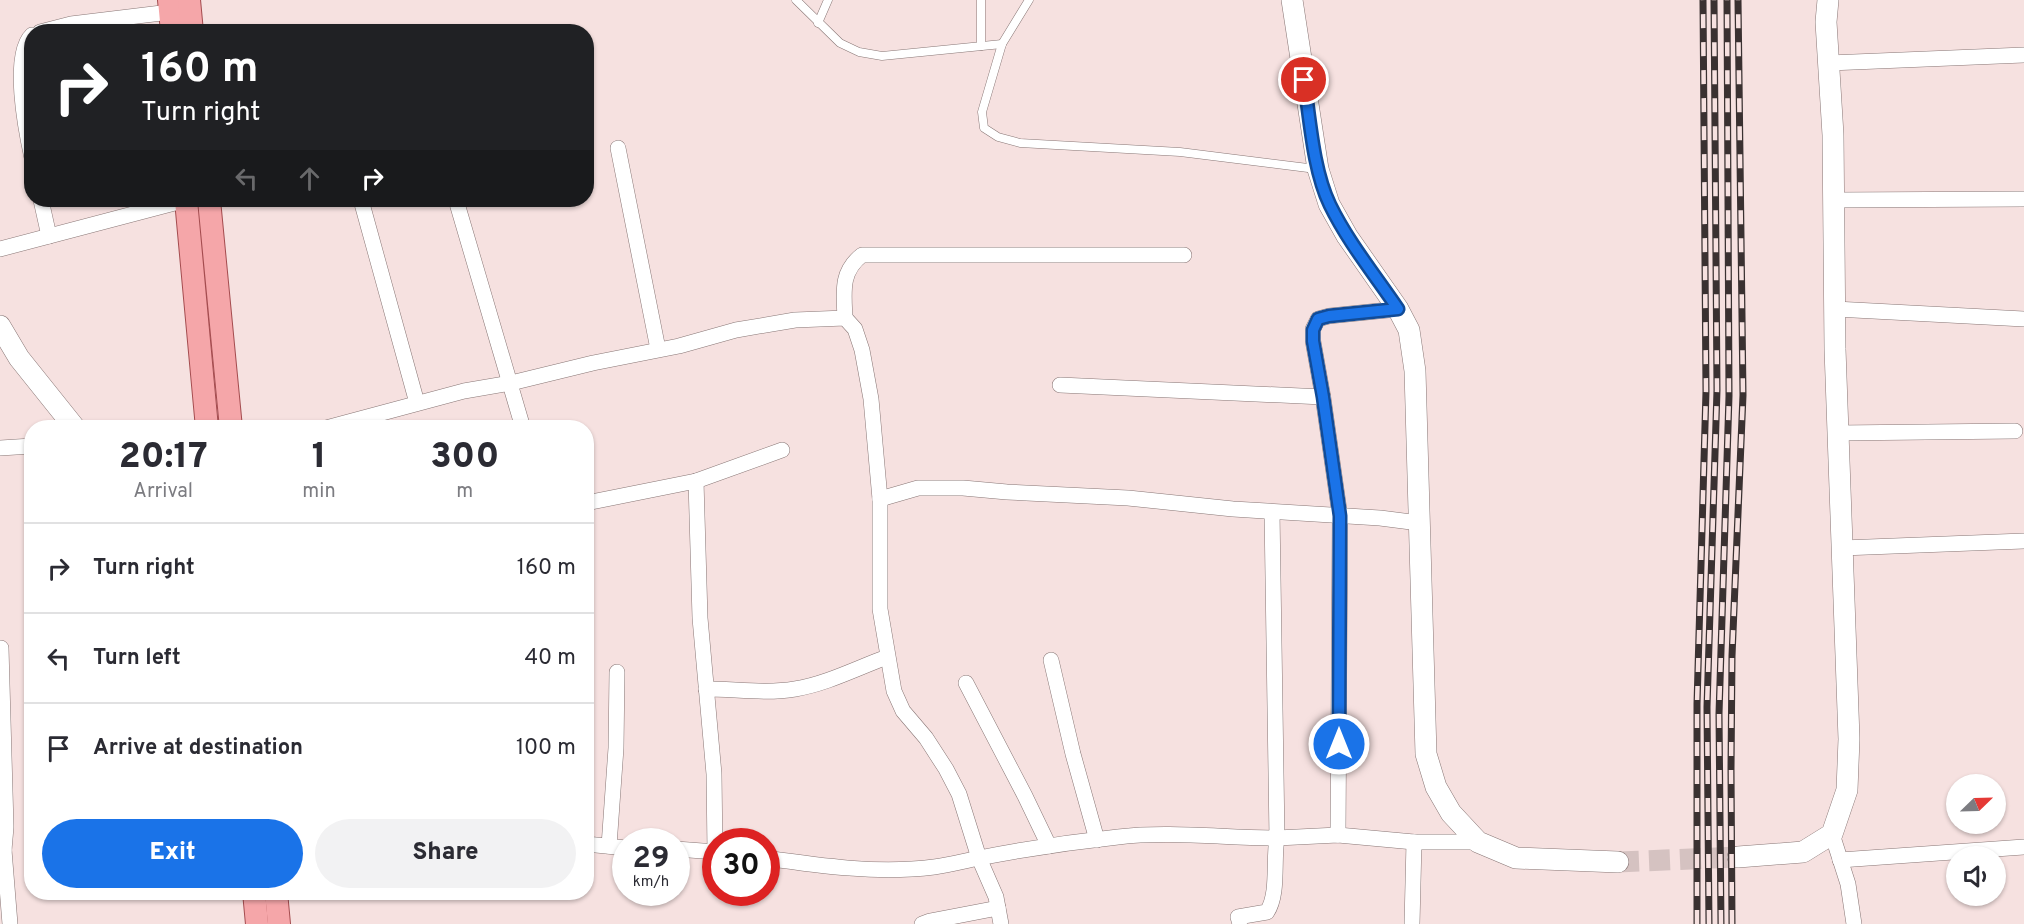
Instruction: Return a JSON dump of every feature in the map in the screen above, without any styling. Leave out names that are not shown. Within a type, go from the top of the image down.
[{"type":"main road","points":[[175,11],[186,24]]},
{"type":"main road","points":[[187,207],[206,420]]},
{"type":"main road","points":[[210,207],[230,420]]},
{"type":"main road","points":[[255,900],[257,924]]},
{"type":"main road","points":[[277,900],[279,924]]},
{"type":"street","points":[[1292,0],[1318,169],[1329,204],[1347,236],[1398,309],[1409,330],[1415,371],[1426,754],[1436,787],[1451,813],[1478,842]]},
{"type":"street","points":[[1828,0],[1826,22],[1833,135],[1838,433],[1849,739],[1847,790],[1832,834],[1848,884],[1854,924]]},
{"type":"street","points":[[72,24],[175,11]]},
{"type":"street","points":[[24,49],[21,54],[24,104]]},
{"type":"street","points":[[1829,63],[2024,55]]},
{"type":"street","points":[[618,148],[658,349]]},
{"type":"street","points":[[1834,200],[2024,199]]},
{"type":"street","points":[[42,207],[48,236]]},
{"type":"street","points":[[0,249],[159,207]]},
{"type":"street","points":[[363,207],[417,403]]},
{"type":"street","points":[[458,207],[521,420]]},
{"type":"street","points":[[1001,924],[996,897],[979,858],[959,794],[926,738],[903,711],[894,691],[880,609],[880,499],[871,399],[862,350],[855,329],[845,318],[844,281],[852,263],[862,255],[1184,255]]},
{"type":"street","points":[[1338,835],[1340,516],[1313,330],[1318,319],[1329,316],[1398,309]]},
{"type":"street","points":[[1835,309],[2024,319]]},
{"type":"street","points":[[355,420],[464,391],[679,346],[736,330],[795,320],[845,318]]},
{"type":"street","points":[[0,326],[19,358],[69,420]]},
{"type":"street","points":[[1060,385],[1323,397]]},
{"type":"street","points":[[1838,433],[2015,431]]},
{"type":"street","points":[[0,448],[24,446]]},
{"type":"street","points":[[594,501],[696,481],[782,450]]},
{"type":"street","points":[[696,481],[700,618],[712,741],[714,828]]},
{"type":"street","points":[[880,499],[918,488],[963,488],[1128,498],[1419,523]]},
{"type":"street","points":[[1240,924],[1238,917],[1267,912],[1274,903],[1277,838],[1272,512]]},
{"type":"street","points":[[1842,548],[2024,542]]},
{"type":"street","points":[[1,648],[2,854],[10,924]]},
{"type":"street","points":[[706,688],[777,691],[795,689],[814,685],[887,657]]},
{"type":"street","points":[[1051,660],[1073,754],[1097,840]]},
{"type":"street","points":[[609,846],[616,748],[617,672]]},
{"type":"street","points":[[966,683],[1049,846]]},
{"type":"street","points":[[780,860],[842,868],[934,867],[1049,846],[1162,834],[1225,838],[1338,835],[1414,842],[1478,842],[1516,858],[1618,862]]},
{"type":"street","points":[[1738,857],[1803,852],[1832,834]]},
{"type":"street","points":[[1412,924],[1414,842]]},
{"type":"street","points":[[594,845],[612,846]]},
{"type":"street","points":[[1840,860],[2024,848]]},
{"type":"street","points":[[922,924],[950,916],[998,908]]},
{"type":"lane","points":[[796,0],[840,43],[859,52],[882,56],[1002,44]]},
{"type":"lane","points":[[818,23],[828,0]]},
{"type":"lane","points":[[981,0],[981,46]]},
{"type":"lane","points":[[1029,0],[1002,44],[982,112],[984,128],[998,137],[1020,143],[1180,152],[1318,169]]},
{"type":"tunnel","points":[[1618,862],[1738,857]]},
{"type":"railway","points":[[1697,924],[1697,704],[1706,391],[1703,0]]},
{"type":"railway","points":[[1709,924],[1707,707],[1717,390],[1714,0]]},
{"type":"railway","points":[[1721,924],[1719,714],[1729,396],[1727,0]]},
{"type":"railway","points":[[1732,924],[1732,656],[1743,395],[1738,0]]},
{"type":"route","points":[[1304,80],[1318,169],[1329,204],[1347,236],[1398,309],[1329,316],[1318,319],[1313,330],[1340,516],[1339,744]]}]
